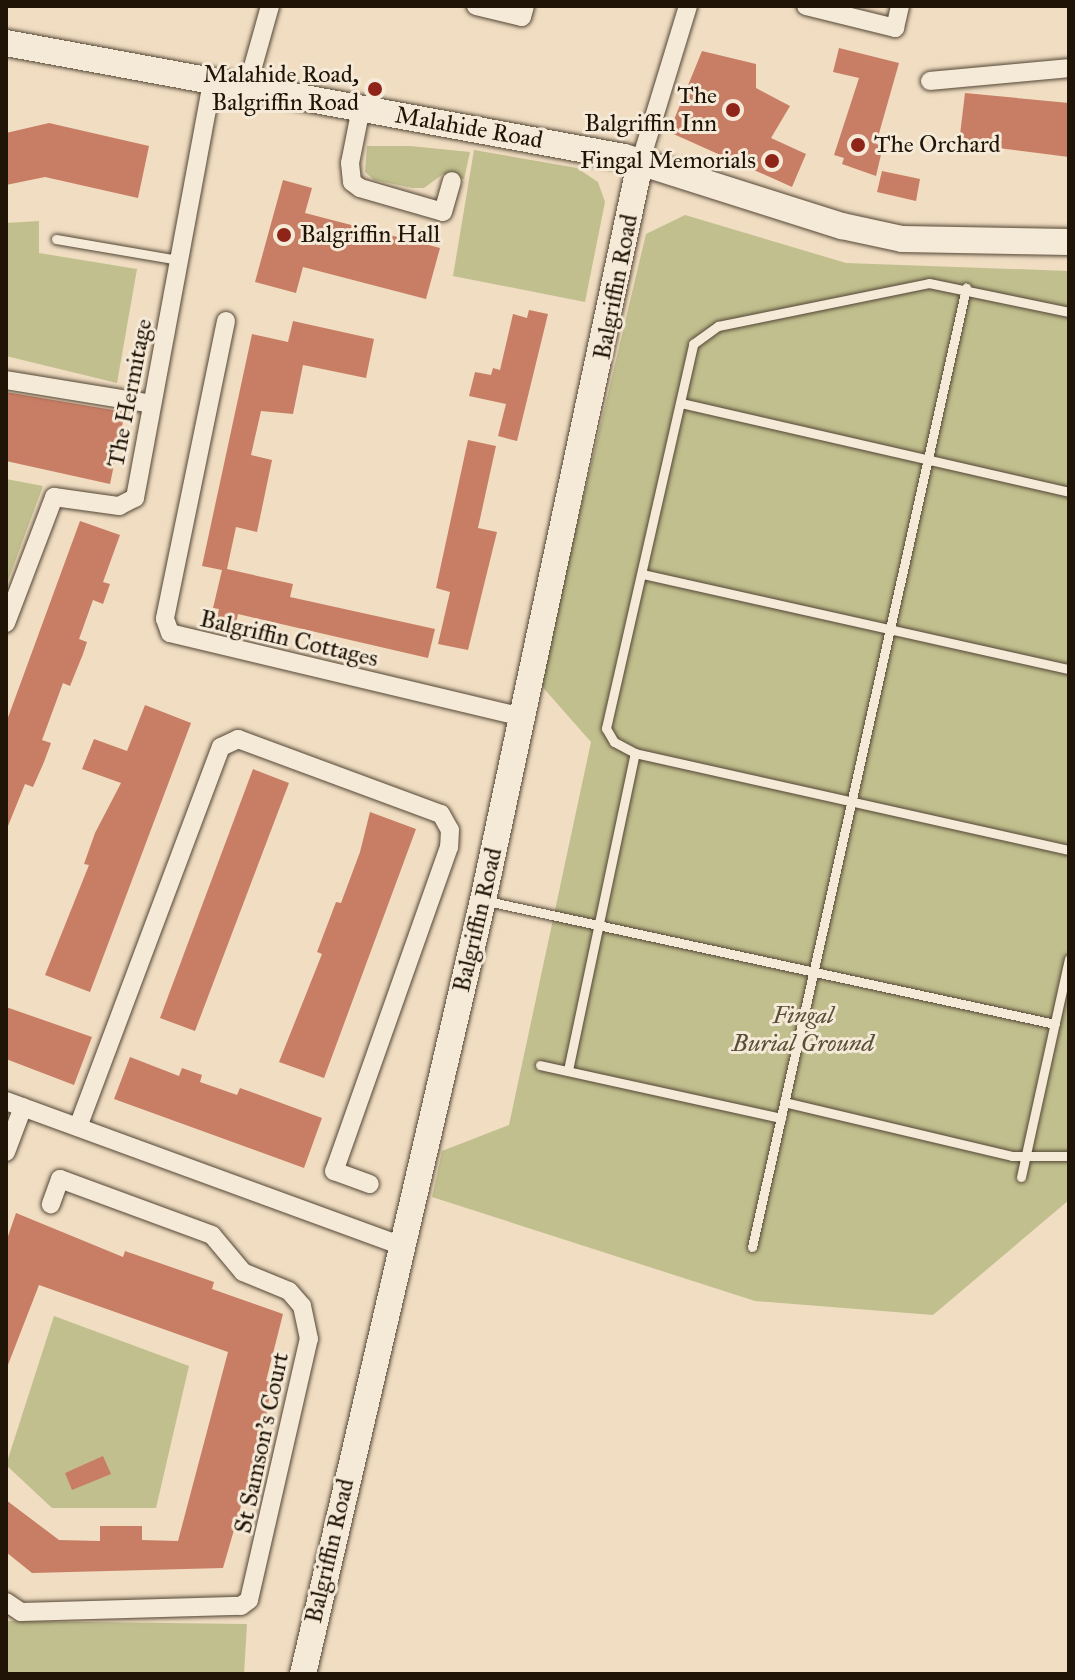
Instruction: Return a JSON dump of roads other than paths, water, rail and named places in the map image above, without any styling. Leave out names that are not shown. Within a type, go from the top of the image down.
[{"type":"main road","name":"Malahide Road","points":[[6,43],[640,163],[842,226],[902,239],[1069,242]]},
{"type":"main road","name":"Balgriffin Road","points":[[303,1674],[399,1245],[483,900],[640,163]]},
{"type":"street","points":[[247,88],[270,6]]},
{"type":"street","points":[[476,6],[522,17],[525,6]]},
{"type":"street","points":[[640,163],[688,6]]},
{"type":"street","points":[[806,6],[895,28],[900,6]]},
{"type":"street","points":[[930,81],[1069,68]]},
{"type":"street","name":"The Hermitage","points":[[6,623],[54,497],[119,506],[135,498],[212,83]]},
{"type":"street","points":[[361,108],[350,163],[352,182],[360,188],[443,212],[452,181]]},
{"type":"street","name":"Balgriffin Cottages","points":[[226,321],[165,619],[170,633],[187,642],[522,717]]},
{"type":"street","points":[[6,380],[152,404]]},
{"type":"street","points":[[78,1127],[221,747],[238,739],[441,814],[450,830],[449,847],[334,1171],[370,1184]]},
{"type":"street","points":[[6,1152],[15,1104],[399,1245]]},
{"type":"street","name":"St Samson's Court","points":[[6,1602],[21,1612],[241,1606],[249,1600],[309,1339],[302,1306],[289,1291],[243,1272],[212,1235],[60,1179],[51,1204]]},
{"type":"lane","points":[[56,239],[179,260]]},
{"type":"lane","points":[[1069,312],[966,288],[929,283],[882,288],[718,326],[693,344],[606,728],[614,742],[635,753],[1069,850]]},
{"type":"lane","points":[[752,1247],[966,288]]},
{"type":"lane","points":[[681,403],[1069,492]]},
{"type":"lane","points":[[643,574],[1069,669]]},
{"type":"lane","points":[[568,1070],[635,753]]},
{"type":"lane","points":[[483,900],[1055,1024]]},
{"type":"lane","points":[[1021,1177],[1069,959]]},
{"type":"lane","points":[[540,1065],[781,1118]]},
{"type":"lane","points":[[784,1102],[1026,1156],[1069,1156]]},
{"type":"place","name":"Malahide Road, Balgriffin Road","points":[[375,89]]},
{"type":"place","name":"The Balgriffin Inn","points":[[733,110]]},
{"type":"place","name":"The Orchard","points":[[858,145]]},
{"type":"place","name":"Fingal Memorials","points":[[772,161]]},
{"type":"place","name":"Balgriffin Hall","points":[[284,235]]},
{"type":"park label","name":"Fingal Burial Ground","points":[[803,1030]]}]
